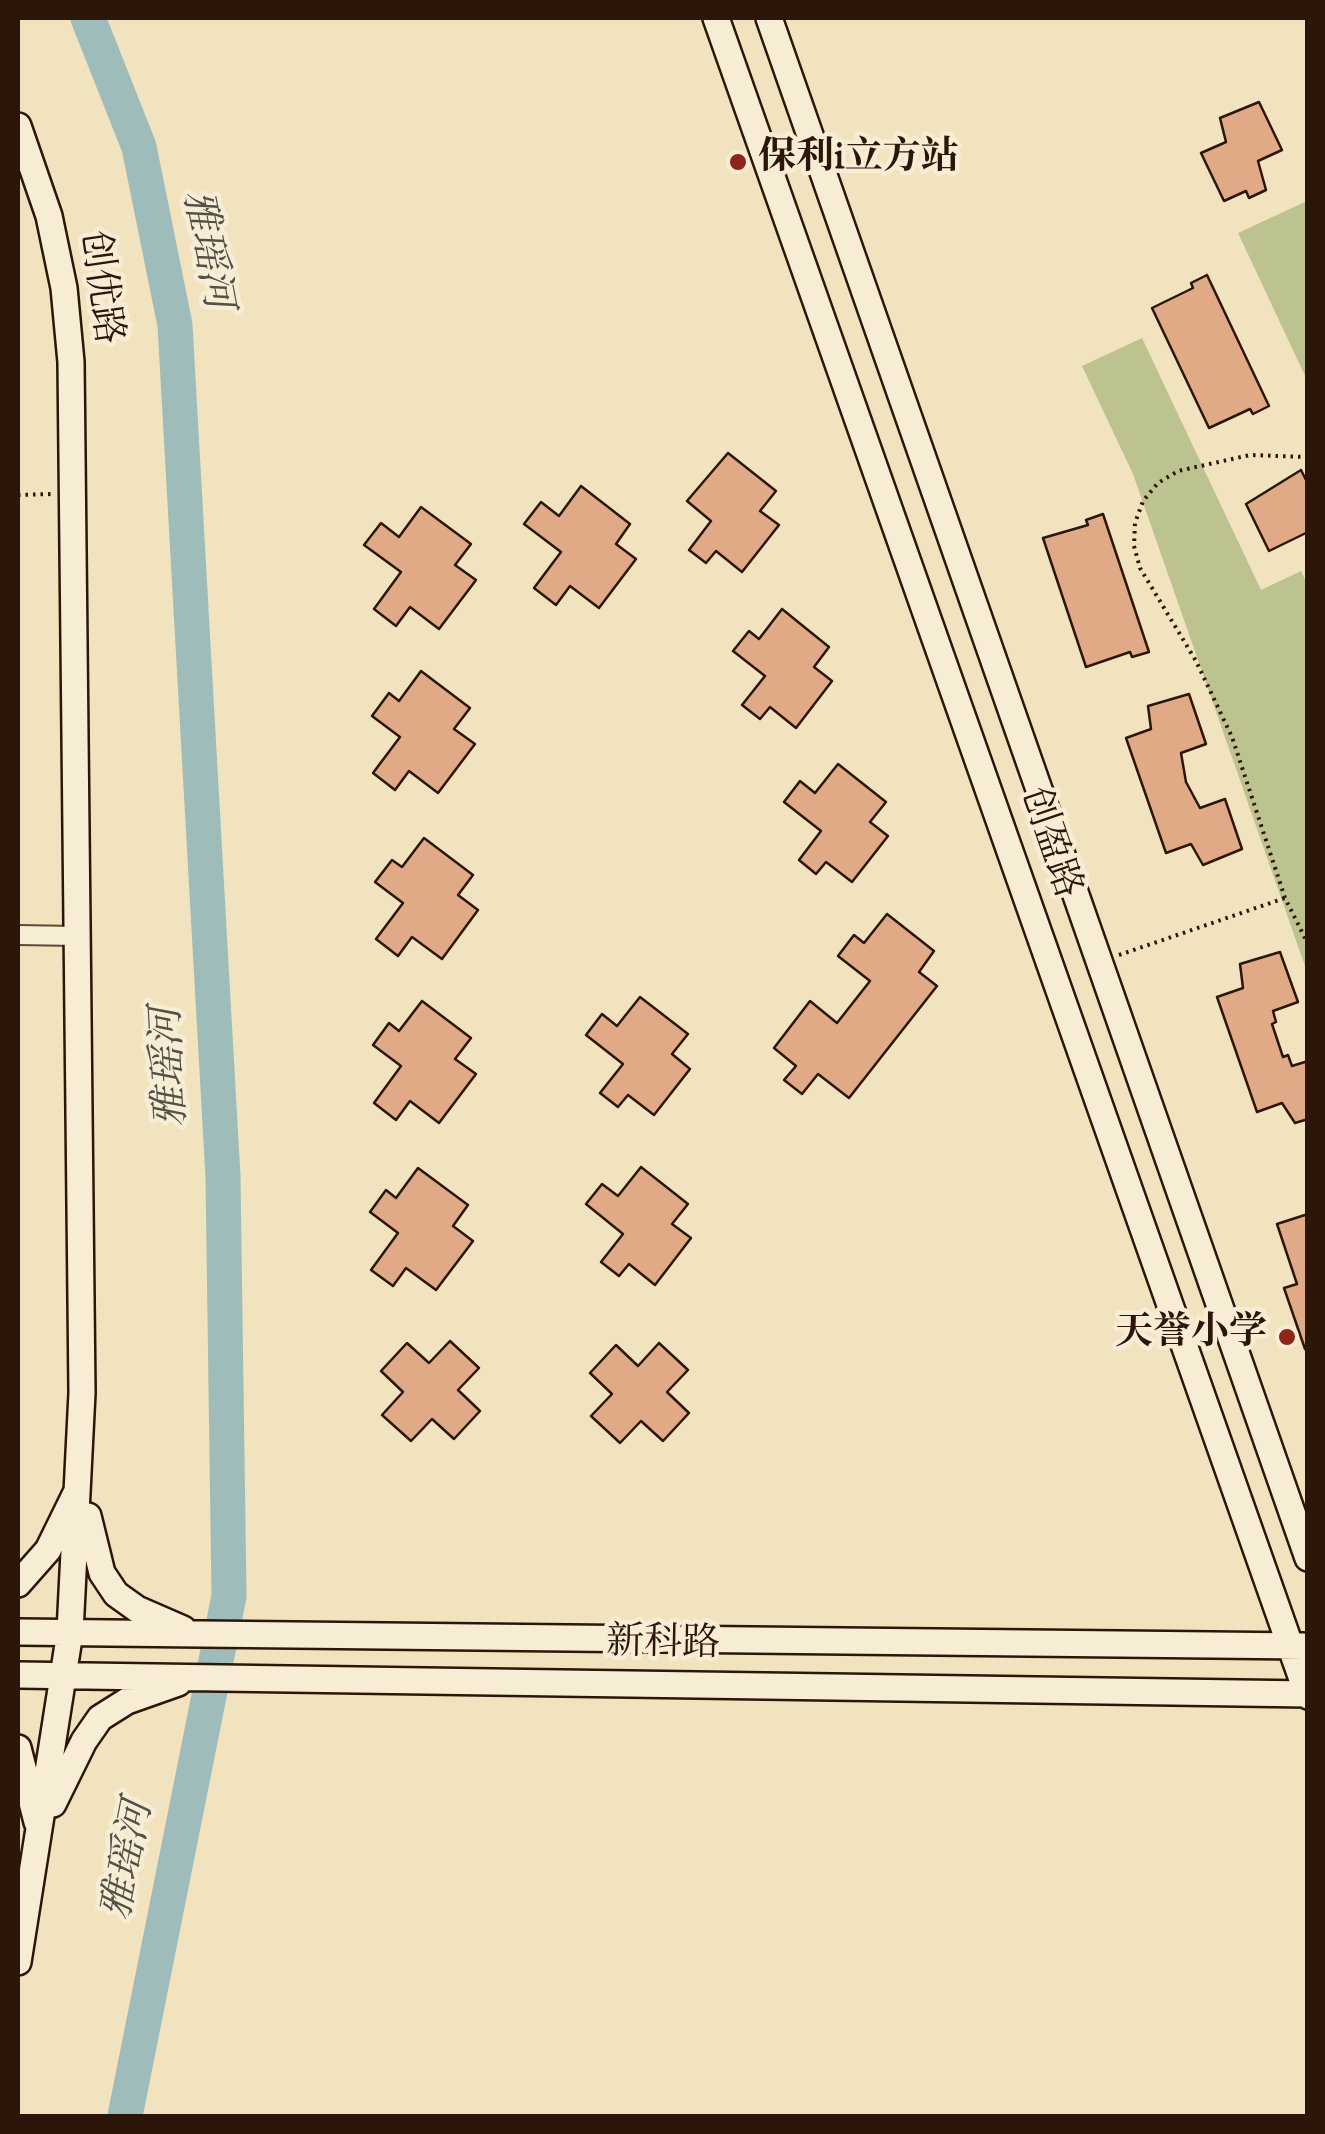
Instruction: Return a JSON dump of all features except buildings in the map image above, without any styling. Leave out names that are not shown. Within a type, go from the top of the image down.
[{"type":"street","name":"创盈路","points":[[716,18],[1299,1646],[1307,1695]]},
{"type":"street","name":"创盈路","points":[[769,18],[1308,1558]]},
{"type":"street","name":"创优路","points":[[18,126],[48,216],[64,288],[71,362],[81,1484],[65,1676],[18,1962]]},
{"type":"street","points":[[18,935],[77,936]]},
{"type":"street","points":[[18,1584],[48,1550],[81,1484]]},
{"type":"street","points":[[81,1484],[98,1562],[108,1584],[125,1602],[192,1634]]},
{"type":"street","name":"新科路","points":[[18,1632],[1299,1646]]},
{"type":"street","name":"新科路","points":[[18,1675],[1307,1695]]},
{"type":"street","points":[[40,1831],[84,1741],[100,1718],[128,1701],[192,1678]]},
{"type":"street","points":[[18,1748],[40,1831]]},
{"type":"path","points":[[1308,456],[1250,455],[1178,471],[1158,483],[1144,501],[1135,522],[1134,546],[1140,568],[1196,661],[1232,737],[1285,898],[1308,944]]},
{"type":"path","points":[[18,495],[72,494]]},
{"type":"path","points":[[1098,962],[1285,898]]},
{"type":"green space","points":[[1307,201],[1307,380],[1238,233]]},
{"type":"green space","points":[[1142,338],[1261,590],[1301,571],[1307,584],[1307,972],[1133,474],[1082,366]]},
{"type":"waterway","name":"雅瑶河","points":[[88,18],[139,147],[175,325],[223,1177],[229,1596],[125,2116]]},
{"type":"place","name":"保利i立方站","points":[[738,162]]},
{"type":"place","name":"天誉小学","points":[[1287,1337]]}]
